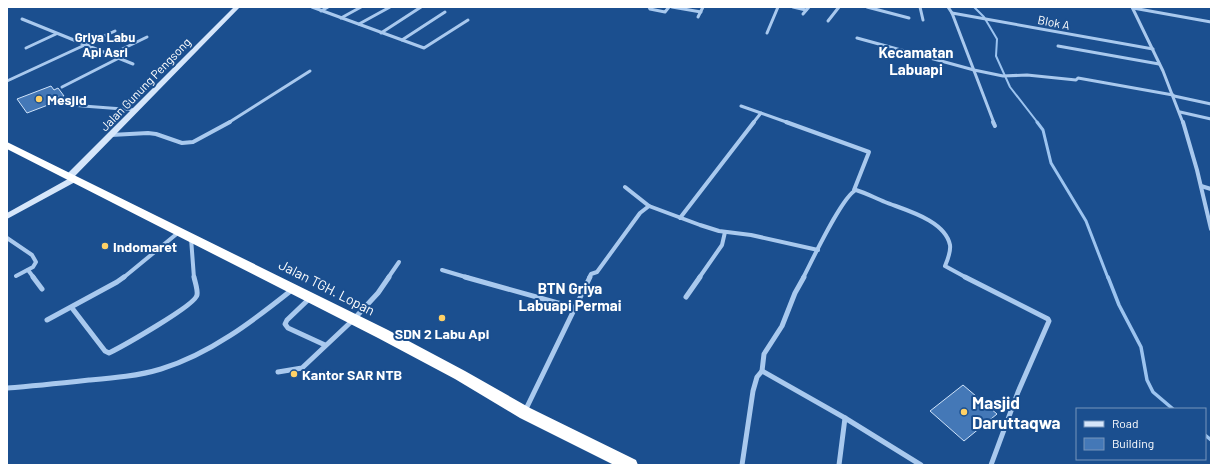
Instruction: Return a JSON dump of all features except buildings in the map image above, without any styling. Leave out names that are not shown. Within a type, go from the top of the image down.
[{"type":"highway","name":"Jalan TGH. Lopan","points":[[7,145],[293,289],[460,375],[525,413],[630,465]]},
{"type":"street","name":"Jalan Gunung Pengsong","points":[[7,216],[72,178],[111,135],[237,7]]},
{"type":"street","points":[[312,7],[424,48],[427,48],[468,20]]},
{"type":"street","points":[[321,11],[328,7]]},
{"type":"street","points":[[340,18],[361,7]]},
{"type":"street","points":[[359,24],[390,7]]},
{"type":"street","points":[[381,33],[422,7]]},
{"type":"street","points":[[649,7],[650,9],[665,12],[671,7],[701,12]]},
{"type":"street","points":[[698,17],[703,7]]},
{"type":"street","points":[[767,33],[778,7]]},
{"type":"street","points":[[793,7],[806,10]]},
{"type":"street","points":[[803,14],[809,7]]},
{"type":"street","points":[[828,21],[839,7]]},
{"type":"street","points":[[867,7],[909,18]]},
{"type":"street","points":[[892,7],[893,14]]},
{"type":"street","points":[[920,7],[923,20]]},
{"type":"street","points":[[948,7],[952,13],[995,126]]},
{"type":"street","points":[[1133,8],[1211,22]]},
{"type":"street","points":[[1133,8],[1174,95],[1201,186],[1211,229]]},
{"type":"street","points":[[402,40],[445,12]]},
{"type":"street","name":"Blok A","points":[[952,13],[992,18],[1153,49]]},
{"type":"street","points":[[22,19],[133,64]]},
{"type":"street","points":[[7,81],[115,30]]},
{"type":"street","points":[[26,48],[56,34]]},
{"type":"street","points":[[110,55],[147,37]]},
{"type":"street","points":[[857,38],[974,70],[1003,76],[1009,77],[1027,74],[1076,80],[1078,78],[1174,95],[1211,104]]},
{"type":"street","points":[[1058,46],[1159,64]]},
{"type":"street","points":[[62,87],[119,58]]},
{"type":"street","points":[[111,135],[148,133],[156,134],[182,143],[193,142],[237,118],[310,71]]},
{"type":"street","points":[[70,105],[136,110]]},
{"type":"street","points":[[741,106],[869,152],[854,190],[840,208],[795,293],[782,326],[764,354],[762,371],[757,377],[753,391],[742,465]]},
{"type":"street","points":[[1180,112],[1211,119]]},
{"type":"street","points":[[680,218],[760,113]]},
{"type":"street","points":[[1201,186],[1211,189]]},
{"type":"street","points":[[625,187],[649,206],[680,218],[725,232],[756,236],[818,250]]},
{"type":"street","points":[[854,190],[922,217],[932,223],[942,230],[949,243],[950,252],[945,266],[1048,319],[1049,321],[1018,392],[991,465]]},
{"type":"street","points":[[525,413],[591,274],[597,272],[640,213],[649,206]]},
{"type":"street","points":[[686,297],[722,245],[725,232]]},
{"type":"street","points":[[47,320],[72,308],[117,282],[185,235],[197,295],[196,299],[180,311],[109,353],[105,351],[72,308]]},
{"type":"street","points":[[7,238],[32,255],[36,260],[36,265],[16,276]]},
{"type":"street","points":[[278,372],[302,368],[353,320],[378,293],[399,262]]},
{"type":"street","points":[[28,270],[42,289]]},
{"type":"street","points":[[442,270],[576,308]]},
{"type":"street","points":[[7,388],[116,377],[162,369],[201,351],[234,333],[293,289]]},
{"type":"street","points":[[310,298],[287,320],[285,324],[288,328],[325,345]]},
{"type":"street","points":[[762,371],[845,418],[921,465]]},
{"type":"street","points":[[839,465],[845,418]]},
{"type":"waterway","points":[[974,7],[984,17],[997,39],[996,56],[1010,87],[1038,123]]},
{"type":"waterway","points":[[1037,122],[1043,130],[1051,163],[1086,221],[1108,278]]},
{"type":"waterway","points":[[1108,277],[1119,305],[1141,347],[1147,380],[1153,392],[1172,408]]},
{"type":"waterway","points":[[1206,436],[1211,440]]},
{"type":"place","name":"Mesjid","points":[[39,99]]},
{"type":"place","name":"Indomaret","points":[[105,246]]},
{"type":"place","name":"SDN 2 Labu Api","points":[[442,318]]},
{"type":"place","name":"Kantor SAR NTB","points":[[294,374]]},
{"type":"place","name":"Masjid Daruttaqwa","points":[[964,412]]},
{"type":"district","name":"Griya Labu Api Asri","points":[[105,44]]},
{"type":"district","name":"Kecamatan Labuapi","points":[[916,60]]},
{"type":"district","name":"BTN Griya Labuapi Permai","points":[[570,296]]}]
